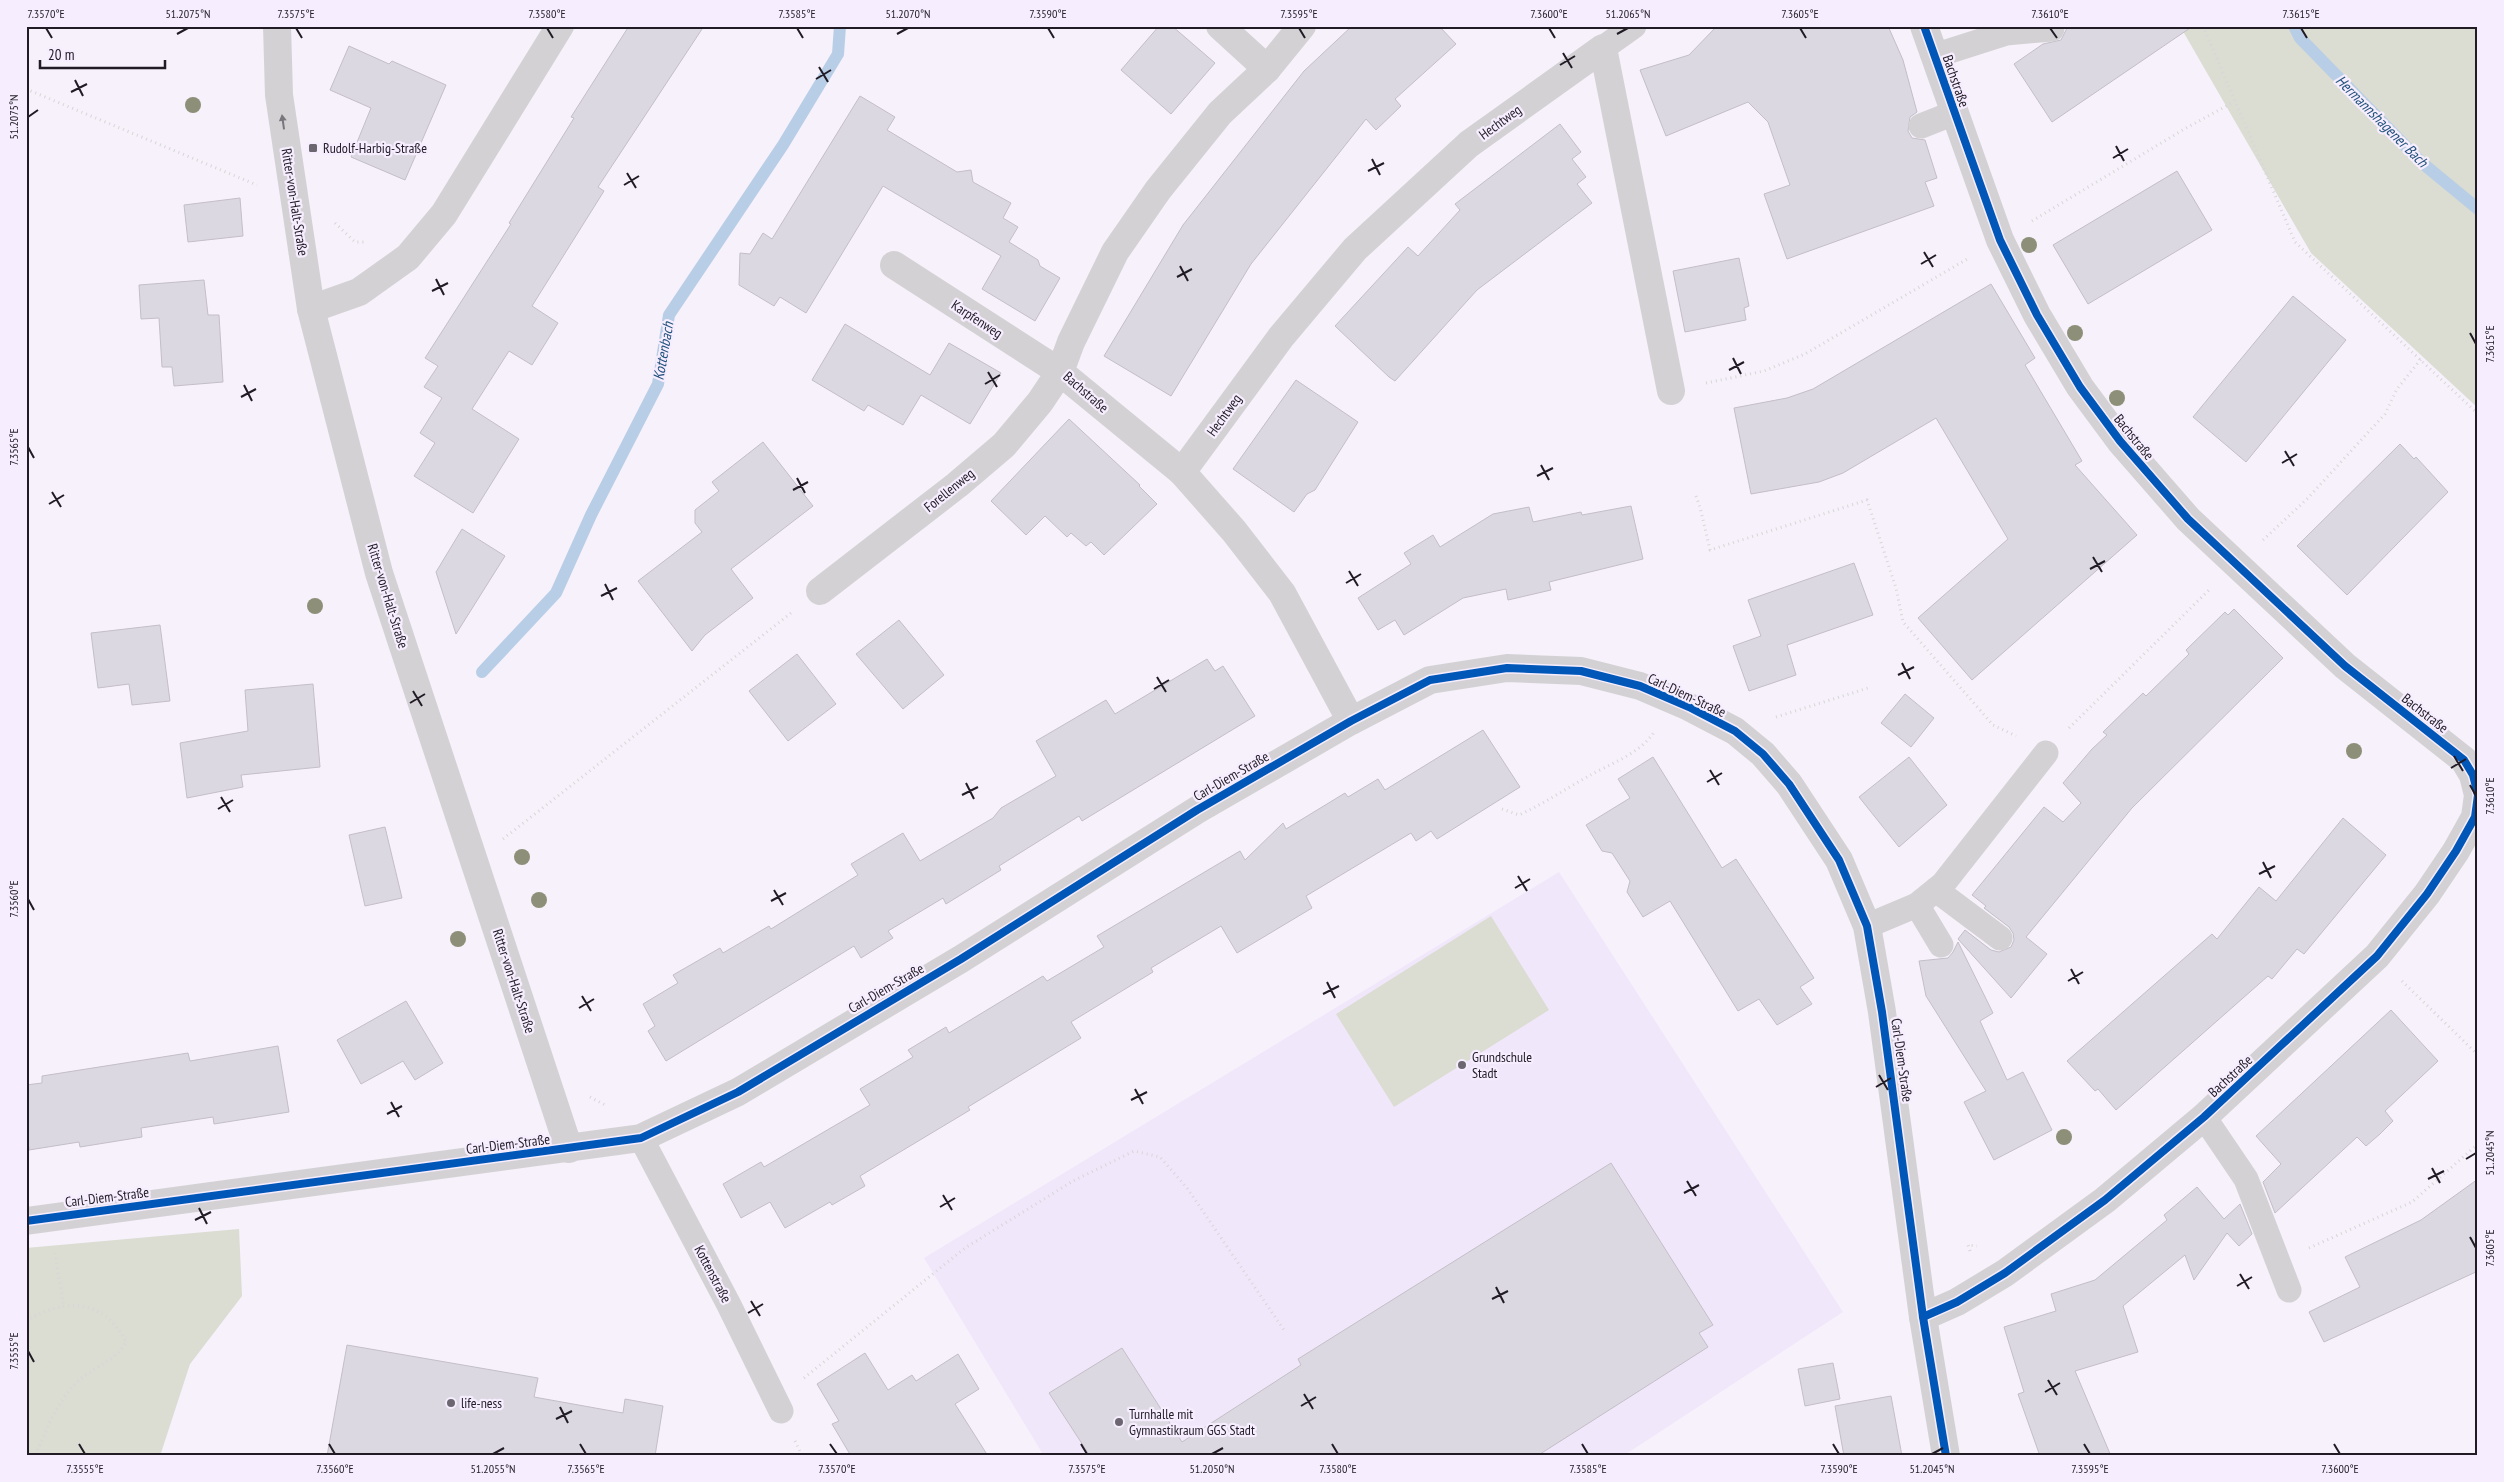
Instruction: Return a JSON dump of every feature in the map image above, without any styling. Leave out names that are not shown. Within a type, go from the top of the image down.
[{"type":"street","name":"Ritter-von-Halt-Straße","points":[[277,26],[279,95],[311,309],[379,574],[568,1149]]},
{"type":"street","points":[[311,309],[359,292],[408,258],[444,214],[560,26]]},
{"type":"street","points":[[1220,26],[1267,69]]},
{"type":"street","name":"Bachstraße","points":[[1302,26],[1267,69],[1220,113],[1158,190],[1116,252],[1071,342],[1060,372],[1182,472],[1234,531],[1282,593],[1351,721]]},
{"type":"street","name":"Bachstraße","points":[[1923,1316],[1957,1302],[2005,1273],[2105,1200],[2204,1117],[2377,956],[2426,894],[2456,850],[2475,817],[2478,796],[2473,775],[2464,760],[2345,666],[2195,525],[2120,441],[2080,387],[2037,315],[2000,240],[1924,26]]},
{"type":"street","points":[[1603,48],[1671,390]]},
{"type":"street","name":"Hechtweg","points":[[1182,472],[1282,338],[1355,249],[1469,144],[1603,48]]},
{"type":"street","name":"Karpfenweg","points":[[894,265],[1060,372]]},
{"type":"street","name":"Forellenweg","points":[[820,591],[957,485],[1004,445],[1040,402],[1060,372]]},
{"type":"street","name":"Carl-Diem-Straße","points":[[38,1219],[641,1138],[738,1092],[961,959],[1197,810],[1351,721],[1430,680],[1506,668],[1581,671],[1640,686],[1690,707],[1735,731],[1763,754],[1779,772],[1816,822],[1839,860],[1867,926],[1882,1012],[1923,1316],[1946,1456]]},
{"type":"lane","points":[[1603,48],[1634,26]]},
{"type":"lane","points":[[1934,56],[2006,33],[2052,29]]},
{"type":"lane","points":[[1921,126],[1954,113]]},
{"type":"lane","points":[[1867,926],[1917,905],[1936,890],[1954,871],[2046,753]]},
{"type":"lane","points":[[1936,890],[2000,938]]},
{"type":"lane","points":[[1917,905],[1941,945]]},
{"type":"lane","points":[[2204,1117],[2246,1179],[2289,1290]]},
{"type":"lane","name":"Kottenstraße","points":[[641,1138],[729,1305],[781,1411]]},
{"type":"path","points":[[2203,26],[2295,242],[2421,358],[2478,414]]},
{"type":"path","points":[[26,89],[294,201]]},
{"type":"path","points":[[2048,212],[2186,128],[2234,102]]},
{"type":"path","points":[[1671,390],[1764,371],[1797,357],[1940,276]]},
{"type":"path","points":[[2279,526],[2385,414],[2397,389],[2421,358]]},
{"type":"path","points":[[1696,496],[1710,550],[1867,500],[1896,588],[1903,622],[1993,725],[2025,739],[2046,753]]},
{"type":"path","points":[[498,843],[820,591]]},
{"type":"path","points":[[2078,719],[2186,613]]},
{"type":"path","points":[[1735,731],[1868,688]]},
{"type":"path","points":[[1502,809],[1518,815],[1544,804],[1628,755],[1650,739],[1655,731]]},
{"type":"path","points":[[2377,956],[2478,1054]]},
{"type":"path","points":[[2278,1261],[2412,1202],[2478,1144]]},
{"type":"path","points":[[781,1411],[805,1377],[965,1248],[1073,1181],[1134,1151],[1160,1157],[1187,1188],[1284,1330]]},
{"type":"path","points":[[38,1219],[64,1307]]},
{"type":"path","points":[[1978,1289],[1968,1245],[1986,1247]]},
{"type":"path","points":[[26,1322],[42,1312],[64,1307],[82,1306],[99,1310],[121,1330],[126,1342],[121,1352],[79,1380],[56,1408],[35,1456]]},
{"type":"shaded area","points":[[2180,26],[2478,26],[2478,408],[2311,253]]},
{"type":"shaded area","name":"Grundschule Stadt","points":[[1559,872],[1843,1312],[1623,1456],[1044,1456],[924,1258]]},
{"type":"shaded area","points":[[1491,916],[1549,1010],[1394,1107],[1336,1014]]},
{"type":"shaded area","points":[[239,1229],[242,1296],[190,1364],[160,1456],[26,1456],[26,1248]]},
{"type":"building","points":[[629,26],[704,26],[598,187],[604,191],[532,306],[558,323],[532,365],[509,351],[472,409],[519,439],[473,513],[414,476],[435,443],[420,433],[442,398],[424,387],[438,366],[425,358],[511,224],[509,223],[574,118],[571,117]]},
{"type":"building","points":[[1159,26],[1172,26],[1215,63],[1171,114],[1121,70]]},
{"type":"building","points":[[1352,26],[1439,26],[1456,44],[1395,99],[1401,106],[1376,130],[1366,119],[1251,264],[1171,396],[1104,356],[1183,225],[1304,71]]},
{"type":"building","points":[[1717,26],[1888,26],[1903,60],[1917,112],[1910,117],[1908,131],[1912,138],[1925,140],[1937,178],[1925,182],[1934,206],[1787,259],[1764,194],[1790,185],[1768,122],[1748,102],[1666,136],[1640,70],[1689,55]]},
{"type":"building","points":[[2068,26],[2193,26],[2052,122],[2014,64],[2043,44],[2061,40]]},
{"type":"building","points":[[349,46],[389,64],[392,61],[446,85],[405,180],[351,157],[371,108],[330,90]]},
{"type":"building","points":[[860,96],[895,117],[887,130],[957,172],[971,170],[973,182],[1011,203],[1003,218],[1018,227],[1009,242],[1038,260],[1040,266],[1060,278],[1035,321],[982,289],[1001,256],[883,186],[806,313],[780,297],[774,306],[739,285],[740,253],[750,254],[763,233],[772,239]]},
{"type":"building","points":[[1560,124],[1581,152],[1572,159],[1586,177],[1577,184],[1592,203],[1477,290],[1395,381],[1335,326],[1408,247],[1418,256],[1460,210],[1455,204]]},
{"type":"building","points":[[2177,171],[2212,230],[2088,304],[2053,245]]},
{"type":"building","points":[[240,198],[243,236],[188,242],[184,205]]},
{"type":"building","points":[[1739,258],[1749,306],[1744,308],[1746,320],[1685,332],[1673,271]]},
{"type":"building","points":[[204,280],[208,315],[219,315],[223,382],[174,386],[172,367],[162,367],[159,318],[141,319],[139,285]]},
{"type":"building","points":[[1991,284],[2035,358],[2025,365],[2082,461],[2075,465],[2137,535],[1972,680],[1918,618],[2008,539],[1936,418],[1843,473],[1819,482],[1751,494],[1734,408],[1787,398],[1813,389]]},
{"type":"building","points":[[2293,296],[2346,340],[2246,462],[2193,417]]},
{"type":"building","points":[[845,324],[930,375],[949,343],[1001,373],[970,424],[921,395],[903,425],[868,405],[864,411],[812,380]]},
{"type":"building","points":[[1296,380],[1358,422],[1315,490],[1307,494],[1294,512],[1233,469]]},
{"type":"building","points":[[1069,419],[1140,485],[1157,504],[1104,555],[1091,542],[1086,546],[1071,533],[1067,537],[1045,516],[1026,535],[991,501]]},
{"type":"building","points":[[763,442],[813,506],[731,569],[753,598],[705,635],[692,651],[638,581],[702,532],[695,523],[695,510],[719,491],[712,482]]},
{"type":"building","points":[[2400,444],[2414,459],[2416,457],[2448,492],[2347,595],[2297,546]]},
{"type":"building","points":[[1631,506],[1643,559],[1549,582],[1551,590],[1508,600],[1506,589],[1463,598],[1404,635],[1395,620],[1378,630],[1358,598],[1411,564],[1404,553],[1433,535],[1440,547],[1493,514],[1529,507],[1533,522],[1581,512],[1582,515]]},
{"type":"building","points":[[462,529],[505,556],[456,634],[436,572]]},
{"type":"building","points":[[1854,563],[1873,615],[1787,645],[1796,675],[1749,691],[1733,646],[1761,636],[1748,600]]},
{"type":"building","points":[[2234,609],[2283,658],[2132,808],[2026,937],[2047,954],[2011,998],[1958,939],[1965,930],[1991,950],[1999,952],[2011,947],[2014,940],[2013,933],[2009,927],[1984,908],[1986,906],[1972,895],[2044,807],[2063,822],[2081,803],[2063,783],[2092,749],[2107,735],[2103,732],[2143,693],[2146,696],[2189,654],[2186,650],[2225,612],[2228,615]]},
{"type":"building","points":[[899,620],[944,675],[903,709],[856,654]]},
{"type":"building","points":[[160,625],[170,701],[132,705],[129,684],[98,688],[91,633]]},
{"type":"building","points":[[797,654],[836,704],[788,741],[749,691]]},
{"type":"building","points":[[1207,659],[1215,671],[1223,666],[1255,716],[1082,821],[1079,816],[999,866],[1001,870],[946,904],[943,898],[888,931],[893,938],[861,958],[854,946],[666,1061],[648,1031],[655,1026],[643,1004],[678,983],[673,975],[720,948],[723,953],[769,926],[771,929],[858,875],[851,864],[903,833],[920,861],[993,818],[1001,808],[1056,776],[1036,741],[1106,700],[1115,714]]},
{"type":"building","points":[[313,684],[320,767],[241,775],[243,787],[187,798],[180,743],[248,731],[245,690]]},
{"type":"building","points":[[1905,694],[1934,718],[1911,747],[1881,723]]},
{"type":"building","points":[[1483,730],[1520,787],[1437,839],[1431,831],[1416,841],[1411,833],[1306,896],[1312,908],[1237,953],[1221,926],[1151,968],[1153,972],[1071,1022],[1081,1038],[968,1107],[970,1110],[860,1176],[865,1186],[832,1205],[830,1202],[785,1228],[770,1202],[741,1218],[723,1184],[761,1162],[764,1167],[870,1105],[860,1089],[913,1057],[908,1050],[946,1027],[949,1033],[1043,976],[1047,981],[1104,947],[1097,936],[1240,851],[1245,860],[1283,823],[1286,829],[1345,793],[1348,797],[1378,779],[1385,790]]},
{"type":"building","points":[[1653,757],[1722,868],[1736,859],[1814,978],[1800,987],[1812,1004],[1777,1025],[1759,999],[1738,1011],[1670,901],[1643,917],[1627,892],[1630,881],[1612,853],[1602,851],[1586,825],[1630,798],[1618,779]]},
{"type":"building","points":[[1909,757],[1947,805],[1899,847],[1859,797]]},
{"type":"building","points":[[2343,818],[2386,855],[2304,954],[2297,949],[2272,979],[2268,976],[2116,1110],[2098,1089],[2095,1091],[2067,1061],[2212,934],[2217,939],[2259,887],[2276,901]]},
{"type":"building","points":[[385,827],[402,898],[365,906],[349,835]]},
{"type":"building","points":[[1958,942],[1993,1013],[1980,1021],[2007,1080],[2023,1072],[2052,1130],[1994,1160],[1964,1102],[1986,1091],[1926,996],[1919,961],[1948,958]]},
{"type":"building","points":[[406,1001],[443,1063],[415,1080],[403,1061],[361,1084],[337,1040]]},
{"type":"building","points":[[2391,1010],[2438,1061],[2385,1111],[2393,1121],[2380,1134],[2366,1146],[2357,1137],[2275,1213],[2263,1182],[2281,1164],[2256,1136]]},
{"type":"building","points":[[278,1046],[289,1112],[214,1124],[213,1117],[141,1128],[142,1137],[80,1147],[79,1142],[29,1150],[29,1147],[26,1147],[26,1085],[42,1083],[42,1076],[188,1053],[190,1061]]},
{"type":"building","points":[[1611,1163],[1713,1325],[1699,1333],[1708,1347],[1537,1456],[1090,1456],[1049,1393],[1122,1348],[1182,1442],[1301,1365],[1298,1359]]},
{"type":"building","points":[[2478,1179],[2478,1271],[2324,1342],[2309,1312],[2360,1287],[2345,1257],[2421,1220]]},
{"type":"building","points":[[2197,1187],[2224,1219],[2240,1204],[2252,1234],[2239,1246],[2227,1233],[2194,1280],[2185,1255],[2123,1306],[2138,1352],[2075,1371],[2111,1456],[2040,1456],[2018,1394],[2024,1392],[2004,1327],[2056,1311],[2051,1294],[2095,1280],[2167,1220],[2164,1215]]},
{"type":"building","name":"life-ness","points":[[347,1345],[538,1378],[534,1397],[623,1413],[625,1399],[663,1406],[655,1456],[327,1456]]},
{"type":"building","points":[[865,1353],[888,1390],[912,1375],[916,1381],[958,1354],[979,1389],[955,1404],[988,1456],[851,1456],[832,1424],[839,1421],[817,1384]]},
{"type":"building","points":[[1833,1363],[1840,1399],[1805,1406],[1798,1369]]},
{"type":"building","points":[[1891,1396],[1902,1456],[1844,1456],[1835,1406]]},
{"type":"waterway","name":"Kottenbach","points":[[482,672],[556,593],[591,515],[658,384],[669,315],[783,145],[838,54],[840,26]]},
{"type":"waterway","name":"Hermannshagener Bach","points":[[2294,26],[2300,38],[2421,162],[2478,209]]},
{"type":"cycle path","points":[[1923,1317],[1957,1302],[2005,1273],[2105,1200],[2204,1117],[2377,956],[2427,894],[2456,851],[2475,817],[2478,795],[2473,775],[2464,760],[2345,666],[2188,519],[2120,441],[2080,387],[2037,315],[2000,240],[1924,26]]},
{"type":"cycle path","points":[[26,1221],[641,1138],[738,1092],[961,959],[1197,810],[1351,721],[1430,680],[1507,668],[1581,671],[1640,686],[1689,707],[1735,731],[1763,754],[1789,784],[1839,860],[1867,926],[1882,1012],[1923,1317],[1946,1456]]},
{"type":"place","name":"Rudolf-Harbig-Straße","points":[[313,148]]},
{"type":"place","name":"Grundschule Stadt","points":[[1462,1065]]},
{"type":"place","name":"life-ness","points":[[451,1403]]},
{"type":"place","name":"Turnhalle mit Gymnastikraum GGS Stadt","points":[[1119,1422]]}]
